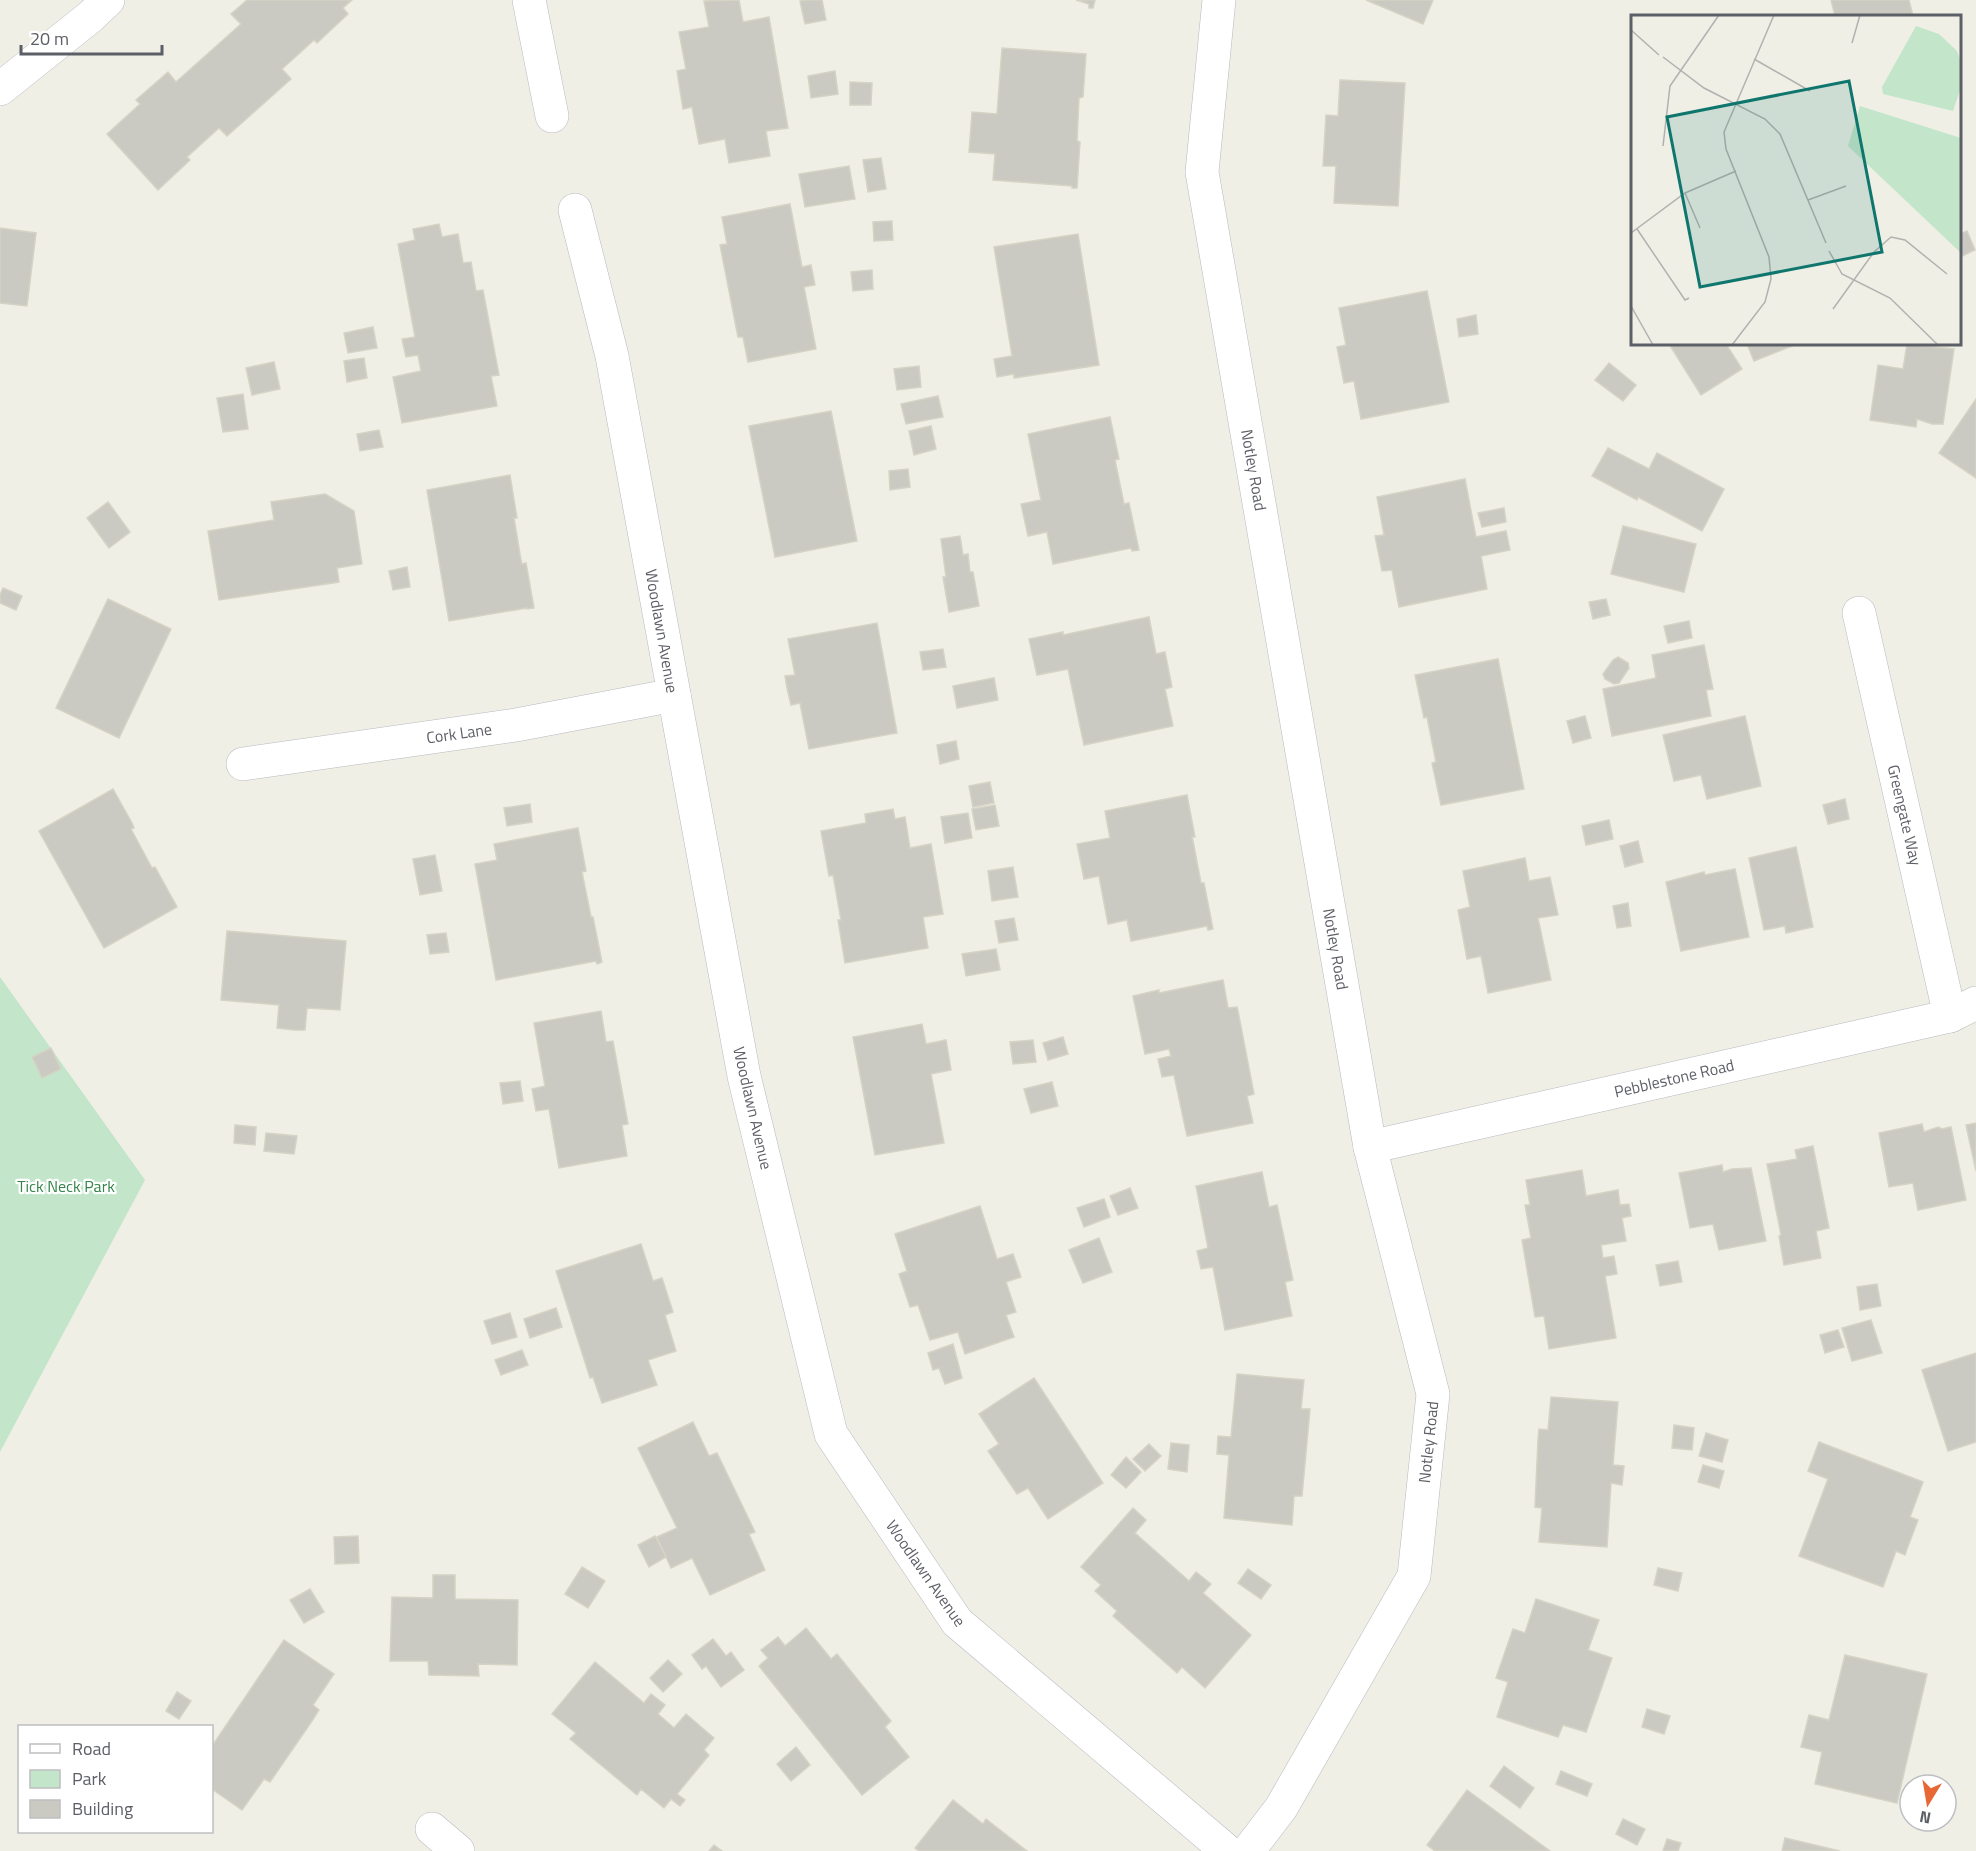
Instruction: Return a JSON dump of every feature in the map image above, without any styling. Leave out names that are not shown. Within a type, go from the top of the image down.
[{"type":"street","points":[[0,89],[108,0]]},
{"type":"street","points":[[529,0],[552,116]]},
{"type":"street","name":"Notley Road","points":[[1219,0],[1202,172],[1370,1147],[1433,1394],[1414,1576],[1281,1808],[1248,1851]]},
{"type":"street","name":"Woodlawn Avenue","points":[[575,210],[612,356],[744,1076],[831,1434],[957,1622],[1227,1851]]},
{"type":"street","name":"Greengate Way","points":[[1859,613],[1963,1010]]},
{"type":"street","name":"Cork Lane","points":[[243,764],[516,725],[674,695]]},
{"type":"street","name":"Pebblestone Road","points":[[1370,1147],[1963,1010]]},
{"type":"street","points":[[432,1829],[458,1851]]},
{"type":"green space","name":"Tick Neck Park","points":[[0,977],[145,1180],[0,1452]]},
{"type":"building","points":[[247,0],[352,0],[343,8],[348,14],[317,43],[314,40],[282,69],[291,79],[227,136],[219,128],[187,157],[190,160],[158,190],[107,134],[140,104],[136,100],[168,72],[176,82],[241,24],[231,14]]},
{"type":"building","points":[[739,0],[743,22],[769,17],[788,128],[766,131],[770,156],[729,163],[725,139],[699,144],[692,107],[683,109],[677,71],[686,69],[679,32],[709,27],[704,1]]},
{"type":"building","points":[[822,0],[826,20],[805,24],[800,1]]},
{"type":"building","points":[[1076,0],[1095,0],[1093,8],[1089,8],[1089,4]]},
{"type":"building","points":[[1366,0],[1433,0],[1423,24]]},
{"type":"building","points":[[1831,0],[1909,0],[1913,15],[1835,15]]},
{"type":"building","points":[[1002,48],[1086,54],[1083,97],[1079,98],[1077,141],[1080,142],[1077,188],[993,180],[995,154],[969,152],[972,112],[997,114]]},
{"type":"building","points":[[835,71],[838,94],[811,98],[808,76]]},
{"type":"building","points":[[1340,80],[1405,83],[1398,206],[1334,203],[1336,166],[1323,166],[1326,115],[1338,116]]},
{"type":"building","points":[[850,82],[872,83],[871,105],[850,105]]},
{"type":"building","points":[[881,158],[886,189],[868,192],[863,160]]},
{"type":"building","points":[[849,166],[855,199],[805,207],[799,174]]},
{"type":"building","points":[[790,204],[802,267],[811,265],[815,285],[804,287],[816,349],[748,362],[743,337],[738,337],[720,245],[727,244],[722,217]]},
{"type":"building","points":[[892,221],[893,240],[874,241],[873,222]]},
{"type":"building","points":[[439,224],[442,237],[458,234],[463,263],[471,262],[476,291],[483,290],[499,375],[491,376],[497,406],[402,423],[393,377],[421,371],[418,355],[406,357],[402,339],[415,337],[398,244],[415,240],[413,229]]},
{"type":"building","points":[[0,228],[36,233],[27,306],[0,303]]},
{"type":"building","points":[[1967,231],[1975,250],[1961,257],[1961,234]]},
{"type":"building","points":[[1078,234],[1099,365],[1014,378],[1014,374],[997,377],[994,359],[1012,356],[994,247]]},
{"type":"building","points":[[872,270],[873,289],[853,291],[851,272]]},
{"type":"building","points":[[1427,291],[1449,402],[1361,419],[1354,381],[1344,383],[1337,347],[1346,345],[1339,308]]},
{"type":"building","points":[[1476,315],[1478,334],[1459,337],[1457,319]]},
{"type":"building","points":[[373,327],[377,348],[348,353],[344,333]]},
{"type":"building","points":[[1670,345],[1727,345],[1742,369],[1701,395]]},
{"type":"building","points":[[1747,345],[1794,345],[1754,361]]},
{"type":"building","points":[[1907,345],[1954,349],[1943,424],[1932,424],[1917,419],[1916,427],[1870,420],[1878,365],[1903,369]]},
{"type":"building","points":[[364,358],[367,378],[347,382],[344,361]]},
{"type":"building","points":[[274,362],[280,389],[252,395],[246,368]]},
{"type":"building","points":[[1609,363],[1636,385],[1623,401],[1595,380]]},
{"type":"building","points":[[919,366],[921,387],[897,390],[894,369]]},
{"type":"building","points":[[243,394],[248,429],[223,432],[217,398]]},
{"type":"building","points":[[938,396],[943,417],[906,424],[901,404]]},
{"type":"building","points":[[1976,399],[1976,478],[1939,453]]},
{"type":"building","points":[[831,411],[857,541],[775,557],[749,426]]},
{"type":"building","points":[[1110,417],[1119,459],[1115,460],[1124,504],[1129,503],[1139,550],[1132,551],[1131,548],[1053,564],[1047,532],[1028,536],[1021,504],[1041,500],[1028,434]]},
{"type":"building","points":[[931,426],[936,449],[914,455],[909,431]]},
{"type":"building","points":[[379,430],[383,447],[360,451],[357,434]]},
{"type":"building","points":[[1608,448],[1649,469],[1657,453],[1724,489],[1702,531],[1592,476]]},
{"type":"building","points":[[908,469],[910,487],[890,490],[889,471]]},
{"type":"building","points":[[510,475],[521,560],[522,564],[526,563],[534,608],[449,621],[427,490]]},
{"type":"building","points":[[1465,479],[1476,537],[1506,531],[1510,550],[1481,556],[1487,589],[1399,607],[1392,570],[1382,571],[1375,536],[1384,535],[1377,497]]},
{"type":"building","points":[[325,494],[354,511],[362,564],[337,568],[339,582],[219,600],[208,531],[274,520],[271,502]]},
{"type":"building","points":[[108,502],[130,532],[109,548],[87,518]]},
{"type":"building","points":[[1504,508],[1506,522],[1482,527],[1478,513]]},
{"type":"building","points":[[1623,526],[1696,544],[1684,592],[1611,574]]},
{"type":"building","points":[[960,536],[963,555],[968,554],[970,572],[973,572],[979,606],[949,612],[943,577],[946,577],[941,539]]},
{"type":"building","points":[[407,567],[410,587],[393,590],[389,571]]},
{"type":"building","points":[[3,588],[22,596],[16,610],[0,603]]},
{"type":"building","points":[[108,599],[171,629],[119,738],[56,708]]},
{"type":"building","points":[[1606,599],[1610,615],[1593,619],[1589,602]]},
{"type":"building","points":[[1149,617],[1156,654],[1165,652],[1172,687],[1165,689],[1173,726],[1084,745],[1068,669],[1037,675],[1029,639],[1063,632],[1063,635]]},
{"type":"building","points":[[1689,621],[1692,638],[1668,643],[1664,626]]},
{"type":"building","points":[[877,623],[897,733],[809,749],[800,703],[791,705],[787,688],[785,676],[795,675],[788,639]]},
{"type":"building","points":[[1704,645],[1713,689],[1706,690],[1711,716],[1612,736],[1603,689],[1656,678],[1652,655]]},
{"type":"building","points":[[943,649],[946,667],[923,670],[920,652]]},
{"type":"building","points":[[1618,657],[1628,663],[1629,668],[1619,683],[1614,684],[1605,679],[1603,674]]},
{"type":"building","points":[[1498,659],[1524,789],[1441,805],[1432,763],[1436,762],[1427,717],[1424,718],[1415,675]]},
{"type":"building","points":[[994,678],[998,700],[957,708],[953,686]]},
{"type":"building","points":[[1585,716],[1591,738],[1573,743],[1567,721]]},
{"type":"building","points":[[1745,716],[1761,786],[1707,799],[1701,775],[1674,781],[1663,735]]},
{"type":"building","points":[[956,741],[959,759],[940,764],[937,745]]},
{"type":"building","points":[[990,782],[994,803],[973,807],[969,786]]},
{"type":"building","points":[[113,789],[132,823],[134,828],[131,829],[152,868],[155,867],[177,907],[104,948],[39,831]]},
{"type":"building","points":[[1187,795],[1195,837],[1192,837],[1213,929],[1208,930],[1207,926],[1131,941],[1127,920],[1108,924],[1099,876],[1084,879],[1077,844],[1110,838],[1105,811]]},
{"type":"building","points":[[1845,799],[1849,819],[1828,824],[1823,805]]},
{"type":"building","points":[[530,804],[532,822],[507,826],[504,808]]},
{"type":"building","points":[[995,805],[999,826],[976,830],[972,809]]},
{"type":"building","points":[[893,809],[895,819],[905,817],[910,848],[931,844],[943,914],[923,917],[928,948],[845,963],[838,920],[841,920],[833,875],[829,876],[821,831],[866,823],[865,814]]},
{"type":"building","points":[[968,813],[972,838],[945,843],[941,817]]},
{"type":"building","points":[[1609,820],[1613,839],[1586,845],[1582,826]]},
{"type":"building","points":[[578,828],[586,871],[582,872],[602,962],[597,964],[596,961],[496,980],[475,864],[497,860],[494,844]]},
{"type":"building","points":[[1638,841],[1643,862],[1625,867],[1620,846]]},
{"type":"building","points":[[1796,847],[1813,927],[1786,933],[1785,926],[1764,930],[1749,858]]},
{"type":"building","points":[[435,855],[442,891],[420,895],[413,859]]},
{"type":"building","points":[[1525,858],[1529,881],[1550,877],[1558,915],[1538,918],[1551,980],[1488,993],[1481,956],[1467,959],[1458,910],[1470,907],[1463,871]]},
{"type":"building","points":[[1013,867],[1018,897],[992,901],[988,871]]},
{"type":"building","points":[[1735,869],[1749,937],[1681,951],[1666,882],[1704,872],[1705,875]]},
{"type":"building","points":[[1628,903],[1631,926],[1617,928],[1613,906]]},
{"type":"building","points":[[1014,918],[1018,940],[999,943],[995,921]]},
{"type":"building","points":[[227,931],[346,941],[340,1010],[307,1008],[305,1030],[294,1030],[277,1028],[279,1005],[221,1000]]},
{"type":"building","points":[[446,933],[449,952],[430,954],[427,935]]},
{"type":"building","points":[[996,949],[1000,970],[966,976],[962,954]]},
{"type":"building","points":[[1223,980],[1228,1008],[1237,1007],[1238,1011],[1254,1094],[1247,1096],[1253,1123],[1187,1136],[1174,1075],[1162,1077],[1158,1059],[1171,1056],[1169,1049],[1145,1054],[1133,996]]},
{"type":"building","points":[[601,1011],[606,1042],[613,1041],[628,1124],[622,1125],[627,1156],[559,1168],[549,1109],[536,1111],[532,1089],[545,1086],[534,1023]]},
{"type":"building","points":[[922,1024],[926,1044],[946,1040],[951,1070],[931,1074],[944,1143],[875,1155],[853,1037]]},
{"type":"building","points":[[1063,1037],[1068,1054],[1048,1060],[1043,1043]]},
{"type":"building","points":[[1033,1040],[1036,1062],[1013,1064],[1010,1042]]},
{"type":"building","points":[[51,1048],[61,1069],[42,1078],[32,1057]]},
{"type":"building","points":[[520,1081],[523,1101],[503,1104],[500,1083]]},
{"type":"building","points":[[1052,1082],[1058,1106],[1031,1113],[1024,1089]]},
{"type":"building","points":[[1976,1123],[1976,1171],[1966,1125]]},
{"type":"building","points":[[1922,1124],[1924,1132],[1938,1127],[1942,1129],[1951,1127],[1966,1200],[1918,1210],[1913,1183],[1889,1187],[1879,1133]]},
{"type":"building","points":[[235,1125],[256,1127],[255,1145],[234,1143]]},
{"type":"building","points":[[266,1133],[297,1136],[294,1154],[264,1151]]},
{"type":"building","points":[[1813,1146],[1829,1228],[1816,1231],[1821,1258],[1784,1265],[1779,1236],[1781,1235],[1767,1164],[1797,1159],[1795,1150]]},
{"type":"building","points":[[1722,1165],[1723,1172],[1751,1168],[1766,1241],[1719,1250],[1713,1224],[1690,1228],[1679,1173]]},
{"type":"building","points":[[1582,1170],[1586,1196],[1618,1190],[1620,1205],[1629,1204],[1631,1216],[1622,1218],[1626,1241],[1601,1245],[1603,1258],[1614,1256],[1617,1274],[1605,1276],[1616,1338],[1549,1349],[1544,1316],[1535,1317],[1522,1240],[1531,1238],[1525,1205],[1530,1205],[1526,1180]]},
{"type":"building","points":[[1262,1172],[1269,1207],[1277,1205],[1293,1280],[1285,1282],[1292,1316],[1225,1330],[1213,1267],[1201,1269],[1197,1251],[1208,1248],[1196,1186]]},
{"type":"building","points":[[1130,1188],[1138,1208],[1118,1215],[1110,1196]]},
{"type":"building","points":[[1104,1199],[1110,1217],[1084,1227],[1077,1208]]},
{"type":"building","points":[[980,1206],[997,1259],[1013,1254],[1021,1277],[1006,1282],[1016,1312],[1006,1315],[1014,1337],[965,1354],[958,1332],[930,1340],[918,1305],[910,1307],[899,1274],[907,1271],[895,1234]]},
{"type":"building","points":[[1099,1238],[1112,1272],[1083,1283],[1069,1250]]},
{"type":"building","points":[[641,1244],[653,1281],[662,1278],[673,1312],[665,1315],[676,1351],[648,1360],[657,1385],[602,1403],[593,1377],[590,1378],[556,1271]]},
{"type":"building","points":[[1678,1261],[1682,1282],[1660,1286],[1656,1265]]},
{"type":"building","points":[[1877,1284],[1881,1306],[1860,1310],[1857,1287]]},
{"type":"building","points":[[556,1308],[562,1327],[530,1338],[524,1319]]},
{"type":"building","points":[[510,1313],[517,1337],[492,1344],[484,1321]]},
{"type":"building","points":[[1871,1320],[1882,1353],[1852,1361],[1842,1328]]},
{"type":"building","points":[[1838,1330],[1844,1347],[1825,1353],[1820,1335]]},
{"type":"building","points":[[953,1344],[962,1378],[945,1384],[939,1368],[933,1370],[928,1353]]},
{"type":"building","points":[[522,1350],[528,1365],[501,1375],[495,1360]]},
{"type":"building","points":[[1976,1353],[1976,1442],[1948,1451],[1922,1370]]},
{"type":"building","points":[[1237,1374],[1304,1380],[1301,1409],[1310,1409],[1302,1496],[1294,1496],[1292,1525],[1224,1518],[1229,1455],[1217,1454],[1218,1436],[1231,1437]]},
{"type":"building","points":[[1034,1378],[1103,1483],[1048,1519],[1028,1488],[1017,1494],[988,1451],[999,1444],[979,1414]]},
{"type":"building","points":[[1551,1397],[1618,1402],[1613,1465],[1624,1466],[1622,1485],[1611,1483],[1607,1547],[1539,1542],[1542,1508],[1535,1507],[1538,1440],[1539,1429],[1548,1430]]},
{"type":"building","points":[[693,1422],[709,1456],[717,1453],[755,1532],[749,1534],[765,1570],[710,1595],[692,1558],[671,1568],[657,1537],[677,1528],[638,1448]]},
{"type":"building","points":[[1674,1425],[1694,1428],[1692,1450],[1672,1448]]},
{"type":"building","points":[[1706,1433],[1728,1440],[1722,1462],[1699,1456]]},
{"type":"building","points":[[1819,1442],[1923,1482],[1910,1517],[1918,1520],[1905,1555],[1896,1551],[1883,1587],[1799,1556],[1828,1479],[1808,1471]]},
{"type":"building","points":[[1171,1443],[1189,1445],[1187,1472],[1168,1469]]},
{"type":"building","points":[[1149,1444],[1161,1456],[1145,1471],[1133,1459]]},
{"type":"building","points":[[1126,1457],[1141,1472],[1126,1488],[1111,1475]]},
{"type":"building","points":[[1703,1465],[1724,1471],[1719,1488],[1698,1482]]},
{"type":"building","points":[[1133,1508],[1146,1520],[1135,1533],[1189,1581],[1196,1572],[1211,1584],[1203,1593],[1251,1635],[1205,1688],[1182,1667],[1177,1673],[1113,1616],[1117,1611],[1095,1591],[1101,1585],[1081,1567]]},
{"type":"building","points":[[358,1536],[359,1563],[335,1564],[334,1537]]},
{"type":"building","points":[[655,1536],[666,1557],[649,1567],[638,1545]]},
{"type":"building","points":[[582,1567],[605,1581],[588,1608],[565,1594]]},
{"type":"building","points":[[1658,1568],[1682,1573],[1678,1591],[1654,1585]]},
{"type":"building","points":[[1248,1569],[1271,1585],[1261,1599],[1238,1583]]},
{"type":"building","points":[[433,1575],[455,1575],[455,1599],[518,1600],[517,1665],[478,1664],[479,1676],[429,1675],[428,1661],[390,1661],[392,1597],[433,1598]]},
{"type":"building","points":[[310,1589],[324,1612],[304,1623],[290,1600]]},
{"type":"building","points":[[1536,1599],[1599,1620],[1588,1650],[1612,1658],[1586,1732],[1563,1725],[1558,1737],[1497,1717],[1508,1682],[1496,1678],[1513,1629],[1525,1633]]},
{"type":"building","points":[[806,1628],[831,1659],[837,1654],[891,1721],[885,1727],[909,1757],[862,1795],[759,1666],[768,1658],[761,1650],[778,1637],[785,1646]]},
{"type":"building","points":[[713,1639],[726,1656],[731,1652],[744,1670],[721,1687],[706,1666],[702,1669],[692,1655]]},
{"type":"building","points":[[284,1640],[334,1674],[313,1705],[319,1710],[312,1721],[270,1782],[264,1779],[242,1810],[213,1790],[213,1745]]},
{"type":"building","points":[[1845,1655],[1927,1674],[1904,1773],[1898,1773],[1897,1803],[1815,1784],[1822,1752],[1801,1747],[1809,1715],[1829,1720]]},
{"type":"building","points":[[668,1660],[682,1674],[663,1692],[650,1678]]},
{"type":"building","points":[[595,1662],[644,1703],[651,1694],[665,1705],[658,1714],[674,1728],[686,1714],[714,1738],[704,1750],[709,1755],[677,1794],[685,1800],[680,1806],[671,1799],[664,1808],[641,1789],[637,1795],[570,1739],[576,1733],[552,1714]]},
{"type":"building","points":[[177,1692],[191,1701],[179,1719],[166,1711]]},
{"type":"building","points":[[1647,1709],[1670,1716],[1664,1734],[1642,1727]]},
{"type":"building","points":[[796,1747],[810,1765],[791,1781],[777,1764]]},
{"type":"building","points":[[1504,1766],[1534,1788],[1520,1808],[1490,1786]]},
{"type":"building","points":[[1561,1771],[1592,1784],[1587,1796],[1556,1784]]},
{"type":"building","points":[[1467,1790],[1550,1851],[1435,1851],[1427,1845]]},
{"type":"building","points":[[953,1800],[983,1824],[986,1819],[1027,1851],[919,1851],[915,1848]]},
{"type":"building","points":[[1623,1819],[1645,1829],[1637,1845],[1616,1834]]},
{"type":"building","points":[[1785,1838],[1840,1851],[1782,1851]]},
{"type":"building","points":[[1667,1839],[1681,1843],[1678,1851],[1663,1851]]},
{"type":"building","points":[[714,1845],[722,1851],[709,1851]]}]
